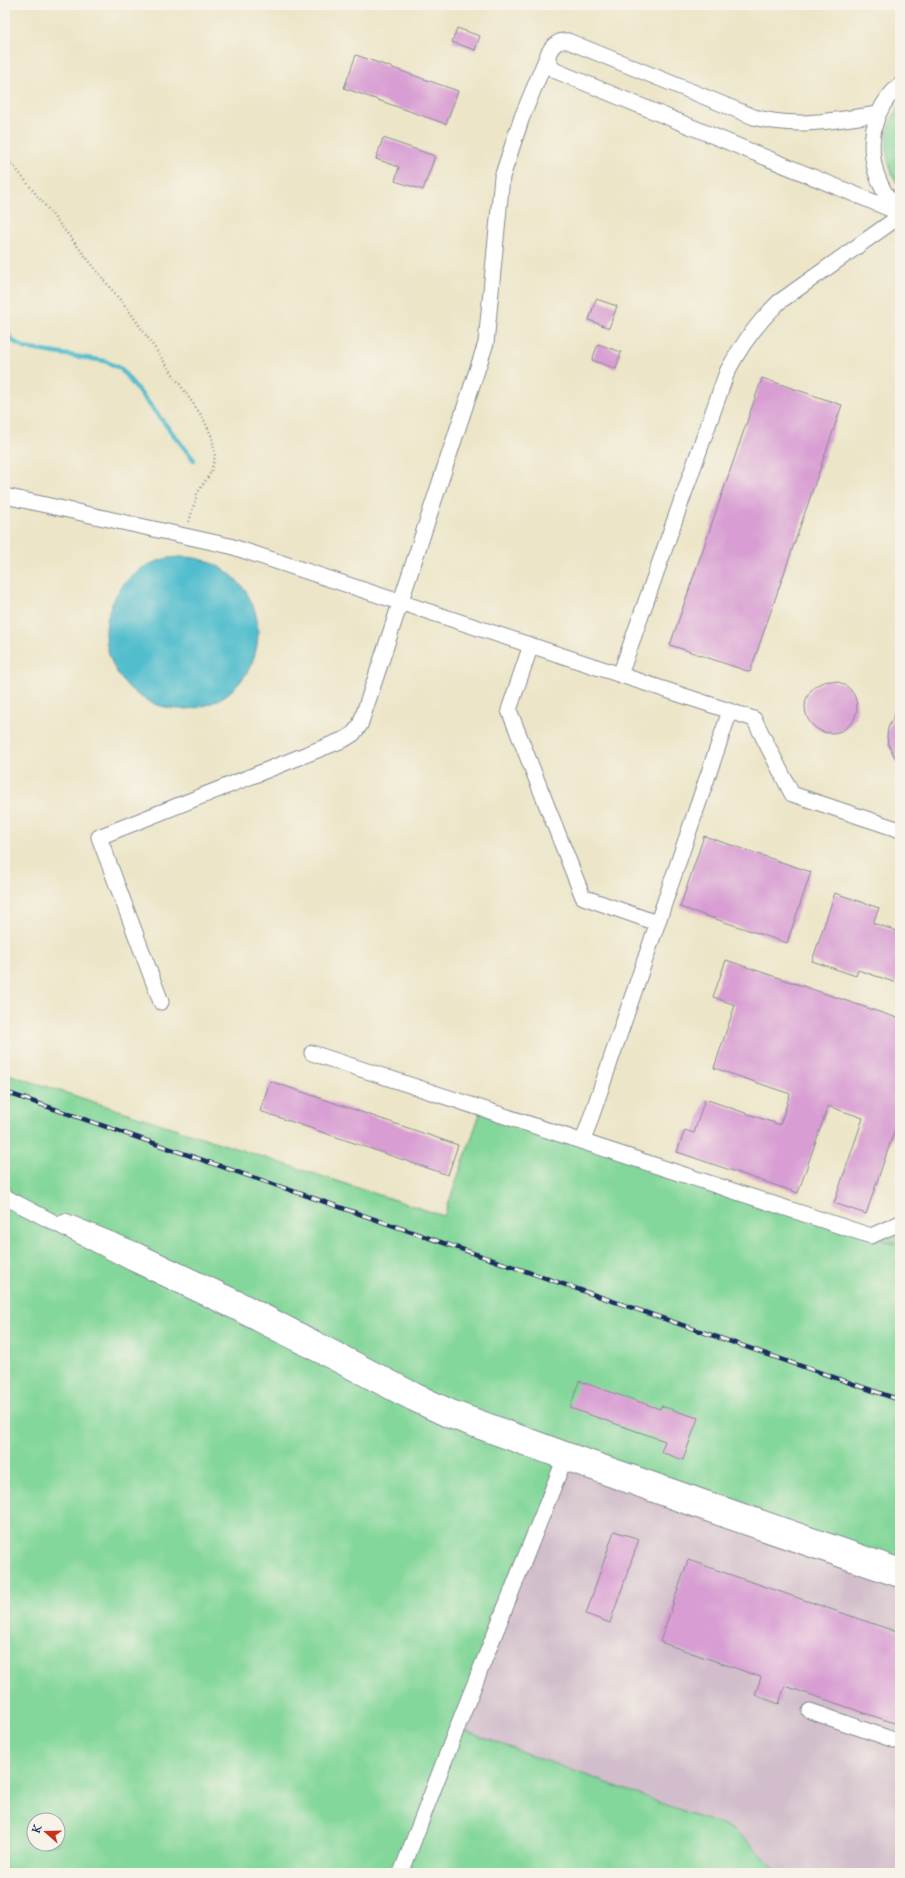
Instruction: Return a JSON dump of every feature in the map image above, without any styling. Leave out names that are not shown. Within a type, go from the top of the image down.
[{"type":"street","points":[[160,1002],[99,837],[345,740],[353,734],[360,725],[486,343],[502,177],[522,117],[549,52],[555,44],[560,41],[568,40],[754,116],[773,122],[817,122],[878,114]]},
{"type":"street","points":[[549,52],[548,61],[550,67],[556,72],[900,214]]},
{"type":"street","points":[[522,117],[540,82],[548,73],[556,72]]},
{"type":"street","points":[[900,85],[886,100],[878,114],[874,129],[872,161],[882,190],[900,214]]},
{"type":"street","points":[[620,675],[725,379],[737,352],[762,318],[784,298],[900,214]]},
{"type":"street","points":[[5,496],[230,546],[754,719],[792,794],[900,830]]},
{"type":"street","points":[[531,645],[509,710],[583,897],[657,922]]},
{"type":"street","points":[[583,1141],[730,711]]},
{"type":"street","points":[[312,1053],[871,1236],[900,1223]]},
{"type":"street","points":[[5,1197],[81,1238],[233,1311],[412,1404],[467,1427],[563,1463],[900,1580]]},
{"type":"street","points":[[26,1207],[86,1228],[212,1286],[305,1332],[416,1391],[453,1408],[575,1453],[900,1566]]},
{"type":"street","points":[[401,1873],[457,1728],[563,1463]]},
{"type":"street","points":[[810,1711],[900,1742]]},
{"type":"path","points":[[5,155],[132,314],[203,418],[212,437],[215,456],[211,472],[197,494],[185,536]]},
{"type":"shaded area","points":[[563,1463],[900,1580],[900,1873],[780,1873],[735,1830],[457,1728]]},
{"type":"green space","points":[[900,106],[900,187],[890,168],[887,146],[890,125]]},
{"type":"green space","points":[[5,1073],[444,1216],[482,1108],[900,1246],[900,1566],[567,1450],[457,1728],[735,1830],[780,1873],[5,1873]]},
{"type":"green space","points":[[900,1223],[900,1246],[871,1236]]},
{"type":"water","points":[[175,557],[189,557],[204,560],[218,566],[236,579],[249,597],[255,611],[258,633],[255,655],[249,669],[236,687],[218,700],[204,706],[189,709],[175,709],[160,706],[146,700],[134,692],[123,681],[115,669],[109,655],[106,640],[106,626],[109,611],[115,597],[123,585],[134,574],[146,566],[160,560]]},
{"type":"building","points":[[457,28],[480,36],[475,50],[452,42]]},
{"type":"building","points":[[356,55],[458,91],[446,124],[344,88]]},
{"type":"building","points":[[383,138],[435,156],[423,190],[395,181],[399,167],[376,159]]},
{"type":"building","points":[[596,299],[617,306],[609,328],[589,320]]},
{"type":"building","points":[[598,344],[621,352],[616,369],[592,360]]},
{"type":"building","points":[[762,378],[842,405],[750,672],[670,645]]},
{"type":"building","points":[[831,681],[841,683],[849,689],[855,697],[857,707],[855,717],[849,725],[841,731],[831,733],[821,731],[813,725],[807,717],[805,707],[807,697],[813,689],[821,683]]},
{"type":"building","points":[[900,703],[900,767],[888,744],[887,736],[888,728]]},
{"type":"building","points":[[704,836],[811,872],[787,943],[680,907]]},
{"type":"building","points":[[835,893],[879,908],[873,923],[900,932],[900,984],[858,970],[856,976],[812,961]]},
{"type":"building","points":[[726,960],[900,1019],[900,1131],[895,1129],[866,1214],[834,1203],[863,1118],[828,1106],[798,1193],[677,1152],[685,1130],[694,1133],[705,1099],[780,1125],[790,1094],[714,1068],[735,1005],[713,997]]},
{"type":"building","points":[[270,1081],[458,1145],[448,1175],[260,1111]]},
{"type":"building","points":[[579,1381],[660,1409],[661,1406],[698,1418],[683,1460],[661,1452],[665,1441],[570,1408]]},
{"type":"building","points":[[614,1531],[639,1539],[610,1623],[586,1614]]},
{"type":"building","points":[[688,1560],[900,1633],[900,1725],[785,1686],[779,1704],[755,1695],[761,1677],[660,1642]]},
{"type":"waterway","points":[[5,331],[13,341],[25,348],[105,361],[121,369],[194,460]]},
{"type":"railway","points":[[5,1092],[900,1400]]}]
